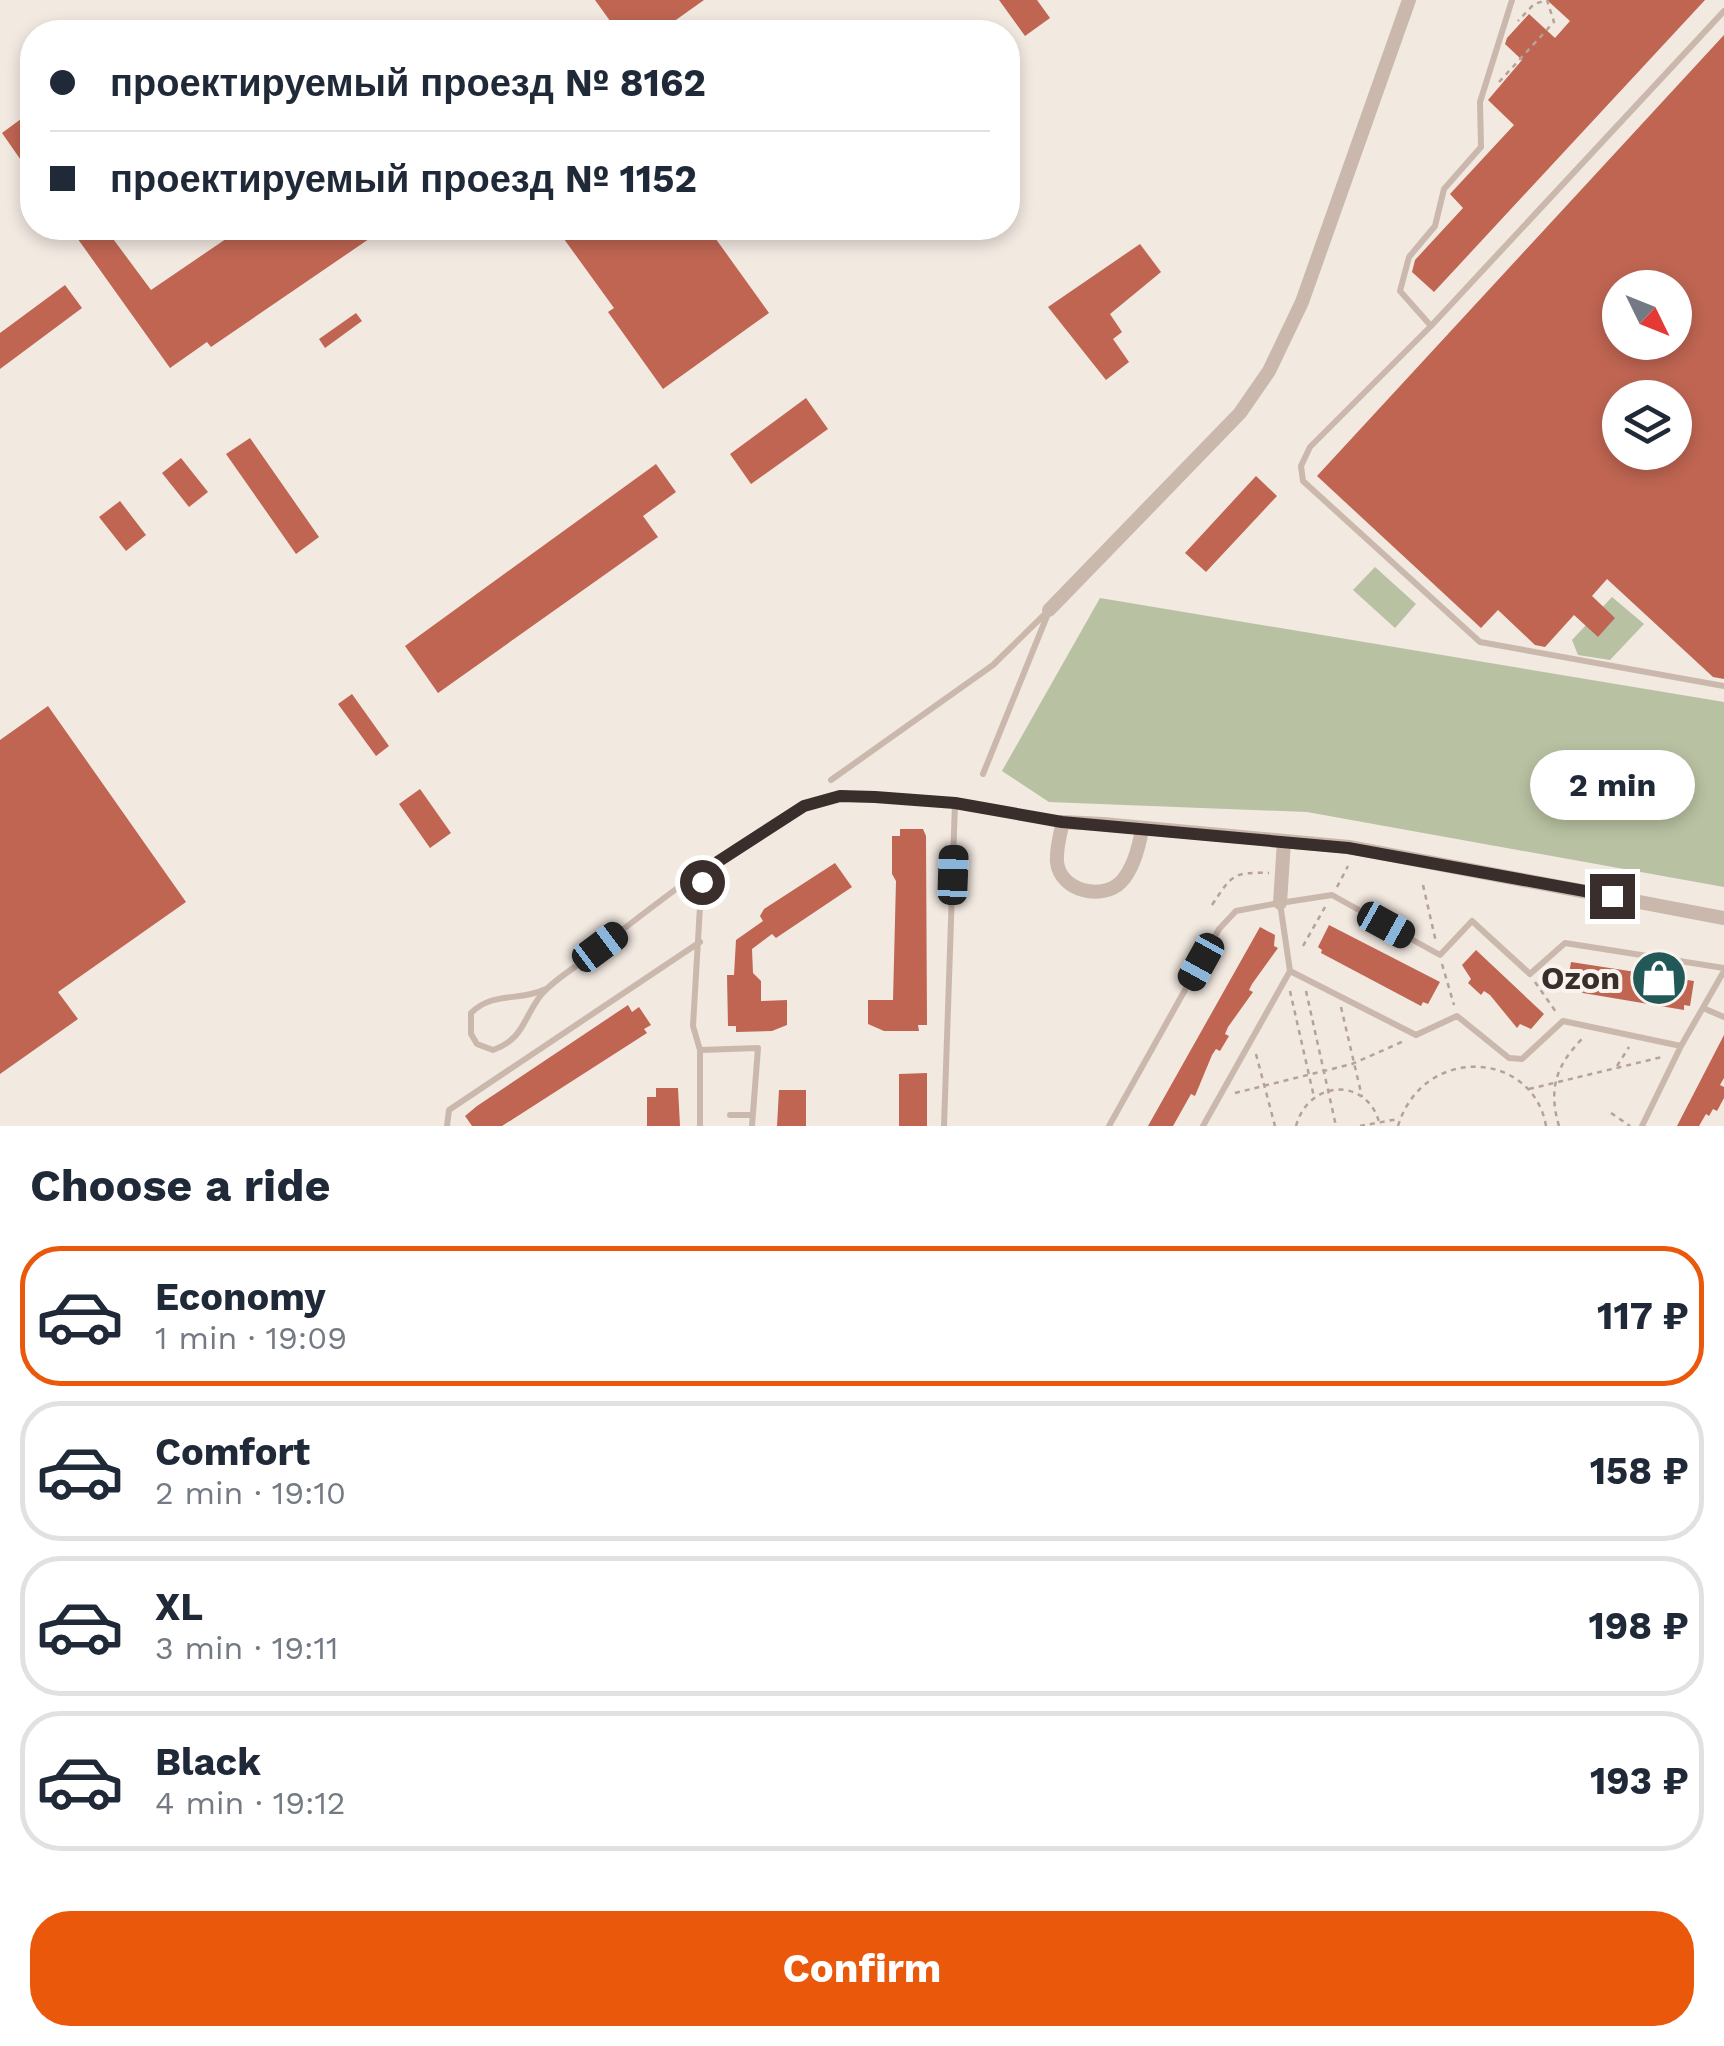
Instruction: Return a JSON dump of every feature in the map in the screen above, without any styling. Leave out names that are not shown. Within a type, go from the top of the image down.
[{"type":"street","points":[[1050,610],[1240,413],[1269,370],[1302,302],[1409,0]]},
{"type":"street","points":[[1142,829],[1136,855],[1121,882],[1109,890],[1089,892],[1076,887],[1060,872],[1057,862],[1062,822],[1284,841],[1348,848],[1724,918]]},
{"type":"street","points":[[1280,903],[1284,841]]},
{"type":"lane","points":[[1431,326],[1400,291],[1409,258],[1435,226],[1444,189],[1481,147],[1480,102],[1512,0]]},
{"type":"lane","points":[[1724,11],[1431,326],[1310,447],[1301,466],[1303,480],[1480,642],[1724,686]]},
{"type":"lane","points":[[983,774],[1050,610]]},
{"type":"lane","points":[[831,780],[993,666],[1050,610]]},
{"type":"lane","points":[[546,989],[514,1039],[493,1050],[477,1044],[470,1026],[471,1013],[479,1005],[546,989],[702,872],[804,806],[840,796],[955,803],[1062,822]]},
{"type":"lane","points":[[944,1126],[955,803]]},
{"type":"lane","points":[[700,1126],[700,1050],[693,1026],[702,872]]},
{"type":"lane","points":[[1109,1126],[1219,929],[1236,911],[1332,895],[1440,955],[1472,921],[1528,973],[1564,943],[1724,970],[1642,1126]]},
{"type":"lane","points":[[1203,1126],[1289,974],[1280,903]]},
{"type":"lane","points":[[447,1126],[449,1110],[700,942]]},
{"type":"lane","points":[[1289,974],[1416,1035],[1457,1016],[1509,1058],[1522,1059],[1563,1022],[1680,1049]]},
{"type":"lane","points":[[1703,1008],[1724,1017]]},
{"type":"lane","points":[[700,1050],[758,1048],[752,1126]]},
{"type":"lane","points":[[730,1115],[752,1116]]},
{"type":"path","points":[[1480,102],[1554,22],[1547,0],[1534,4],[1497,44]]},
{"type":"path","points":[[1212,905],[1230,877],[1241,872],[1280,876]]},
{"type":"path","points":[[1423,886],[1457,1016]]},
{"type":"path","points":[[1528,973],[1563,1022]]},
{"type":"path","points":[[1289,974],[1314,1097]]},
{"type":"path","points":[[1304,978],[1336,1126]]},
{"type":"path","points":[[1339,996],[1352,1064],[1363,1098],[1380,1124]]},
{"type":"path","points":[[1559,1126],[1554,1110],[1554,1082],[1564,1059],[1591,1028]]},
{"type":"path","points":[[1219,1097],[1352,1064],[1416,1035]]},
{"type":"path","points":[[1616,1068],[1632,1036]]},
{"type":"path","points":[[1252,1038],[1275,1126]]},
{"type":"path","points":[[1528,1090],[1680,1049]]},
{"type":"path","points":[[1398,1126],[1425,1082],[1455,1068],[1472,1066],[1498,1072],[1528,1090],[1540,1106],[1546,1126]]},
{"type":"path","points":[[1296,1126],[1314,1097],[1328,1090],[1363,1098]]},
{"type":"path","points":[[1554,1110],[1564,1108]]},
{"type":"path","points":[[1611,1113],[1630,1126]]},
{"type":"path","points":[[1360,1126],[1400,1119]]},
{"type":"green space","points":[[1375,567],[1416,604],[1395,628],[1353,590]]},
{"type":"green space","points":[[1612,597],[1644,624],[1610,660],[1578,655],[1572,640]]},
{"type":"green space","points":[[1100,598],[1724,702],[1724,887],[1307,812],[1049,802],[1002,771]]},
{"type":"building","points":[[595,0],[704,0],[676,20],[609,20]]},
{"type":"building","points":[[999,0],[1037,0],[1050,18],[1025,36],[1020,20],[1013,20]]},
{"type":"building","points":[[1547,0],[1705,0],[1434,292],[1412,272],[1415,260],[1463,208],[1450,194],[1514,125],[1488,100],[1522,60],[1505,44],[1507,38],[1529,14],[1555,38],[1570,21]]},
{"type":"building","points":[[1724,35],[1724,679],[1713,677],[1607,579],[1592,596],[1615,618],[1598,637],[1574,615],[1545,647],[1535,645],[1498,610],[1481,628],[1317,476]]},
{"type":"building","points":[[20,120],[20,159],[2,133]]},
{"type":"building","points":[[79,240],[114,240],[151,290],[224,240],[367,240],[211,347],[207,342],[170,368]]},
{"type":"building","points":[[565,240],[717,240],[769,313],[663,389],[608,312],[614,308]]},
{"type":"building","points":[[1140,244],[1161,272],[1110,314],[1122,332],[1113,339],[1129,362],[1106,380],[1048,307]]},
{"type":"building","points":[[65,285],[82,308],[0,369],[0,333]]},
{"type":"building","points":[[356,313],[362,321],[325,348],[319,339]]},
{"type":"building","points":[[806,398],[828,429],[751,484],[730,454]]},
{"type":"building","points":[[250,438],[319,537],[296,554],[226,454]]},
{"type":"building","points":[[181,458],[208,492],[189,507],[162,473]]},
{"type":"building","points":[[656,464],[676,492],[643,516],[658,537],[438,693],[405,646]]},
{"type":"building","points":[[1256,476],[1277,496],[1206,572],[1185,553]]},
{"type":"building","points":[[120,501],[146,535],[126,551],[99,517]]},
{"type":"building","points":[[352,694],[389,746],[376,756],[338,704]]},
{"type":"building","points":[[48,706],[186,902],[58,992],[78,1019],[0,1074],[0,740]]},
{"type":"building","points":[[420,789],[451,833],[430,848],[399,804]]},
{"type":"building","points":[[900,829],[923,829],[926,836],[927,1025],[918,1025],[919,1031],[884,1031],[868,1024],[868,1000],[893,1000],[896,881],[892,874],[892,836],[900,836]]},
{"type":"building","points":[[835,863],[852,887],[776,938],[772,934],[752,949],[753,973],[761,981],[761,1001],[787,1000],[787,1025],[772,1031],[736,1032],[736,1026],[728,1026],[727,975],[734,975],[736,940],[763,921],[760,916],[764,909]]},
{"type":"building","points":[[1329,925],[1440,982],[1428,1004],[1423,1002],[1421,1006],[1321,953],[1318,947]]},
{"type":"building","points":[[1260,927],[1275,935],[1274,946],[1278,948],[1228,1027],[1225,1034],[1229,1036],[1220,1051],[1216,1049],[1212,1055],[1195,1096],[1191,1094],[1173,1126],[1148,1126]]},
{"type":"building","points":[[1476,950],[1544,1014],[1531,1029],[1520,1024],[1517,1028],[1490,995],[1484,991],[1481,995],[1468,983],[1471,979],[1462,965]]},
{"type":"building","points":[[1571,962],[1694,981],[1690,1006],[1684,1005],[1684,1010],[1571,991],[1572,987],[1567,986]]},
{"type":"building","points":[[628,1005],[632,1012],[639,1007],[651,1025],[644,1029],[647,1033],[502,1126],[472,1126],[465,1116],[477,1106]]},
{"type":"building","points":[[1724,1035],[1724,1078],[1720,1085],[1724,1087],[1724,1098],[1717,1111],[1706,1114],[1699,1126],[1677,1126]]},
{"type":"building","points":[[927,1073],[927,1126],[899,1126],[899,1074]]},
{"type":"building","points":[[656,1088],[678,1088],[680,1126],[647,1126],[647,1097],[656,1097]]},
{"type":"building","points":[[779,1090],[806,1090],[806,1126],[777,1126]]},
{"type":"place","name":"Ozon","points":[[1659,978]]},
{"type":"route","points":[[702,882],[702,872],[770,827],[804,806],[840,796],[955,803],[1062,822],[1348,848],[1612,896]]}]
